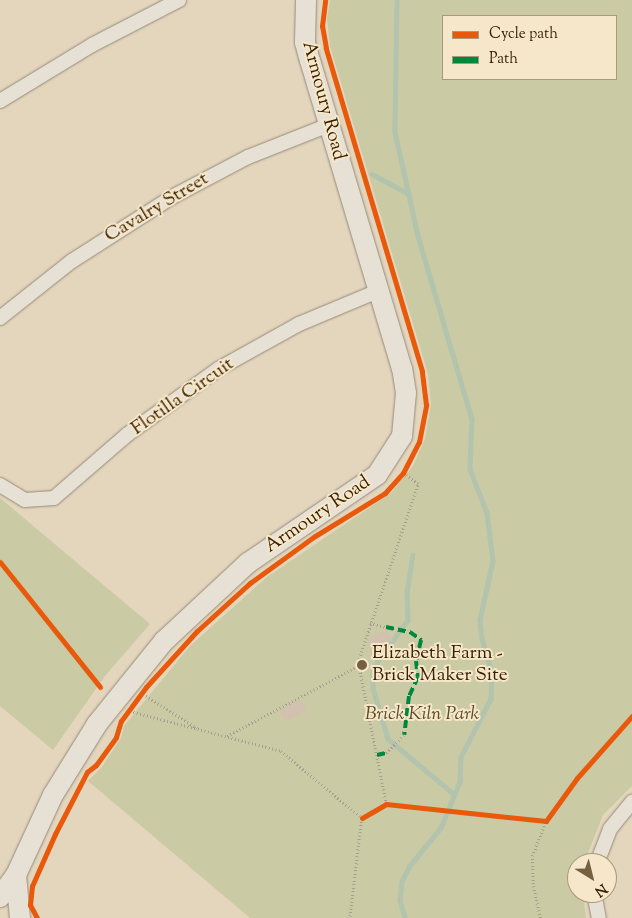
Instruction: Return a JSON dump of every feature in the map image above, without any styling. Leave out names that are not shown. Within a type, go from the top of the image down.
[{"type":"street","points":[[0,101],[92,45],[179,0]]},
{"type":"street","name":"Armoury Road","points":[[0,897],[16,875],[53,795],[97,724],[164,641],[248,563],[377,476],[393,454],[402,436],[406,393],[378,290],[305,42],[306,0]]},
{"type":"street","name":"Cavalry Street","points":[[0,318],[79,256],[172,197],[248,157],[329,125]]},
{"type":"street","name":"Flotilla Circuit","points":[[0,484],[25,500],[54,498],[128,434],[218,369],[300,324],[378,290]]},
{"type":"street","points":[[601,853],[610,829],[632,802]]},
{"type":"street","points":[[0,911],[18,918],[16,875]]},
{"type":"street","points":[[596,903],[599,918]]},
{"type":"path","points":[[399,478],[408,465]]},
{"type":"path","points":[[386,804],[358,666],[370,622],[418,484],[403,473]]},
{"type":"path","points":[[370,622],[386,627]]},
{"type":"path","points":[[225,737],[358,666]]},
{"type":"path","points":[[137,699],[146,688]]},
{"type":"path","points":[[142,693],[199,730]]},
{"type":"path","points":[[125,715],[133,704]]},
{"type":"path","points":[[129,710],[281,752],[362,818]]},
{"type":"path","points":[[386,753],[404,735]]},
{"type":"path","points":[[378,809],[386,804],[396,805]]},
{"type":"path","points":[[362,818],[370,813]]},
{"type":"path","points":[[540,918],[533,884],[532,856],[546,821],[550,816]]},
{"type":"path","points":[[350,918],[362,818]]},
{"type":"path","points":[[537,820],[546,821]]},
{"type":"green space","name":"Brick Kiln Park","points":[[330,0],[632,0],[632,786],[603,815],[588,853],[567,853],[567,903],[584,903],[586,918],[250,918],[88,781],[102,767],[121,738],[124,726],[190,646],[267,577],[391,493],[413,466],[425,439],[431,404],[428,374],[330,46],[327,19]]},
{"type":"green space","points":[[0,498],[150,624],[105,676],[53,750],[0,706]]},
{"type":"building","points":[[387,629],[393,641],[373,651],[367,639]]},
{"type":"building","points":[[300,699],[306,710],[285,722],[279,711]]},
{"type":"waterway","points":[[397,0],[395,132],[418,236],[472,419],[470,469],[487,513],[493,561],[480,620],[482,638],[492,672],[491,699],[461,757],[460,782],[441,828],[410,866],[402,882],[400,900],[405,918]]},
{"type":"waterway","points":[[372,174],[409,194]]},
{"type":"waterway","points":[[413,555],[407,591],[408,620],[378,661],[373,672],[373,688],[388,739],[454,794]]},
{"type":"marked path","points":[[386,627],[410,632],[421,640],[416,661],[418,677],[409,696],[404,735]]},
{"type":"marked path","points":[[377,755],[386,753]]},
{"type":"cycle path","points":[[37,918],[30,905],[32,886],[55,834],[87,772],[96,765],[116,737],[121,721],[146,687],[197,631],[250,583],[315,536],[385,493],[403,473],[419,442],[426,405],[422,371],[326,48],[322,26],[325,0]]},
{"type":"cycle path","points":[[0,562],[100,687]]},
{"type":"cycle path","points":[[362,818],[386,804],[546,821],[577,778],[632,716]]},
{"type":"place","name":"Elizabeth Farm - Brick Maker Site","points":[[362,665]]}]
